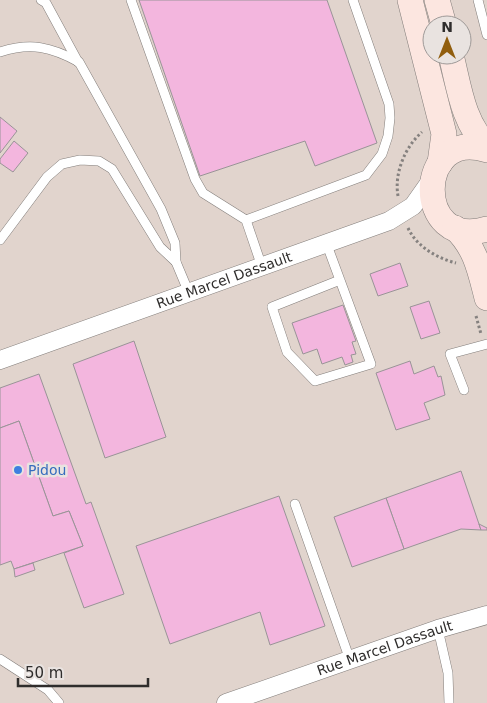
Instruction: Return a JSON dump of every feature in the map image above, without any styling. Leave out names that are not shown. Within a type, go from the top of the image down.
[{"type":"main road","points":[[410,0],[444,134],[431,192],[436,210],[444,221],[455,228],[469,242],[475,254],[487,298]]},
{"type":"main road","points":[[437,0],[441,15]]},
{"type":"main road","points":[[454,65],[467,118],[487,146]]},
{"type":"main road","points":[[436,171],[460,150],[472,148],[487,150]]},
{"type":"main road","points":[[455,228],[473,232],[487,229]]},
{"type":"street","name":"Rue Marcel Dassault","points":[[0,360],[382,224],[403,214],[420,199],[436,171]]},
{"type":"street","name":"Rue Marcel Dassault","points":[[226,703],[438,629],[487,615]]},
{"type":"lane","points":[[131,0],[194,179],[203,192],[246,220],[262,267]]},
{"type":"lane","points":[[246,220],[366,175],[382,154],[388,136],[389,104],[352,0]]},
{"type":"lane","points":[[478,0],[487,35]]},
{"type":"lane","points":[[44,1],[161,209],[175,243],[176,262],[189,293]]},
{"type":"lane","points":[[0,52],[13,48],[34,46],[58,51],[79,62]]},
{"type":"lane","points":[[0,240],[47,177],[62,164],[80,160],[99,161],[112,169],[160,247],[176,262]]},
{"type":"lane","points":[[326,244],[340,280],[371,364],[314,381],[288,352],[272,307],[340,280]]},
{"type":"lane","points":[[464,390],[450,354],[487,344]]},
{"type":"lane","points":[[295,504],[350,660]]},
{"type":"lane","points":[[438,629],[448,673],[449,703]]},
{"type":"lane","points":[[0,659],[48,690],[60,703]]},
{"type":"shaded area","points":[[0,0],[487,0],[487,703],[0,703]]},
{"type":"building","points":[[139,0],[327,0],[377,143],[315,166],[305,141],[200,176]]},
{"type":"building","points":[[0,117],[17,131],[0,153]]},
{"type":"building","points":[[14,141],[28,153],[13,172],[0,163],[0,159]]},
{"type":"building","points":[[400,263],[408,286],[378,296],[370,274]]},
{"type":"building","points":[[429,301],[440,333],[421,339],[410,307]]},
{"type":"building","points":[[343,305],[356,341],[352,342],[356,354],[351,355],[353,362],[345,365],[342,357],[322,364],[317,349],[303,354],[292,323]]},
{"type":"building","points":[[134,341],[166,437],[105,458],[73,364]]},
{"type":"building","points":[[410,361],[414,374],[434,366],[438,377],[441,376],[445,395],[424,403],[430,419],[396,430],[376,373]]},
{"type":"building","points":[[39,374],[86,504],[91,502],[124,594],[84,608],[64,553],[83,546],[69,511],[53,516],[19,421],[0,428],[0,388]]},
{"type":"building","name":"Pidou","points":[[19,421],[53,516],[69,511],[83,546],[14,569],[11,561],[0,565],[0,428]]},
{"type":"building","points":[[461,471],[481,530],[461,529],[404,549],[386,498]]},
{"type":"building","points":[[279,496],[325,626],[270,645],[260,612],[170,644],[136,546]]},
{"type":"building","points":[[386,498],[404,549],[352,567],[334,517]]},
{"type":"building","points":[[479,524],[487,528],[487,530],[481,530]]},
{"type":"building","points":[[33,563],[35,570],[15,577],[14,569]]},
{"type":"place","name":"Pidou","points":[[18,470]]}]
